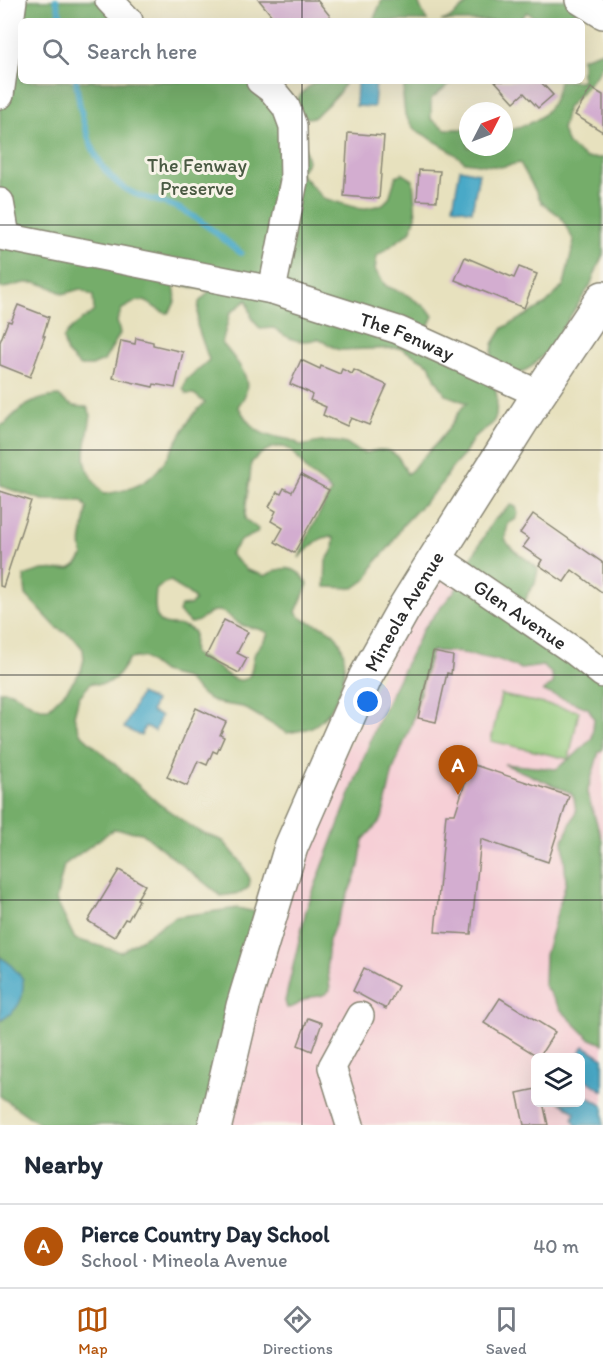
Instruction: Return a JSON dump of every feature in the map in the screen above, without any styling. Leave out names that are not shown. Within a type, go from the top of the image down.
[{"type":"main road","name":"Mineola Avenue","points":[[216,1125],[243,1006],[291,847],[366,676],[436,556],[603,298]]},
{"type":"street","points":[[0,95],[13,0]]},
{"type":"street","points":[[109,0],[126,18]]},
{"type":"street","points":[[579,0],[603,15]]},
{"type":"street","points":[[264,84],[286,106],[293,126],[294,181],[272,290]]},
{"type":"street","points":[[0,201],[3,236]]},
{"type":"street","name":"The Fenway","points":[[3,236],[272,290],[398,330],[539,394]]},
{"type":"street","name":"Glen Avenue","points":[[436,556],[574,651],[603,674]]},
{"type":"street","points":[[350,1125],[332,1067],[360,1016]]},
{"type":"shaded area","points":[[436,557],[603,673],[603,1125],[215,1125],[269,915]]},
{"type":"green space","name":"The Fenway Preserve","points":[[13,0],[122,0],[136,18],[18,18],[18,84],[264,84],[295,106],[304,90],[312,84],[344,84],[336,96],[315,117],[308,118],[300,115],[308,161],[300,173],[323,198],[361,209],[382,205],[389,198],[396,176],[402,173],[413,180],[416,217],[410,232],[377,256],[375,270],[386,286],[407,295],[428,309],[433,316],[425,333],[491,361],[493,344],[503,328],[546,304],[564,285],[574,241],[560,216],[542,203],[520,163],[500,167],[465,162],[447,148],[414,129],[405,115],[405,84],[449,84],[431,99],[431,119],[446,129],[459,129],[459,156],[513,156],[513,129],[534,121],[548,110],[558,84],[585,84],[585,57],[603,51],[602,65],[597,74],[567,108],[562,130],[568,144],[586,158],[603,158],[603,254],[590,286],[549,349],[531,367],[495,387],[496,416],[492,424],[474,437],[441,485],[403,525],[391,545],[375,563],[368,578],[354,588],[325,587],[326,561],[333,550],[334,538],[319,540],[299,558],[310,531],[331,492],[310,474],[294,454],[283,447],[273,448],[263,452],[251,463],[245,519],[258,529],[257,533],[240,541],[230,554],[247,570],[265,576],[278,570],[294,570],[308,584],[296,612],[304,620],[322,626],[333,633],[338,639],[344,660],[342,684],[326,716],[311,727],[287,733],[243,707],[217,703],[204,696],[185,678],[162,672],[143,657],[129,659],[114,679],[105,684],[91,683],[79,697],[74,716],[80,733],[158,803],[198,831],[223,841],[241,862],[250,879],[249,887],[241,893],[221,896],[142,833],[114,829],[64,865],[56,900],[75,939],[121,952],[175,917],[238,908],[269,915],[215,1125],[41,1125],[0,1096],[0,1021],[3,1020],[9,963],[0,957],[0,691],[16,694],[39,708],[49,708],[67,690],[81,671],[84,659],[83,649],[73,637],[57,628],[26,595],[24,576],[43,570],[71,568],[79,562],[83,556],[82,538],[87,508],[82,501],[43,500],[0,486],[0,425],[5,424],[29,404],[43,398],[59,396],[72,405],[87,407],[91,415],[86,465],[89,474],[104,494],[130,489],[148,479],[170,453],[189,420],[205,403],[194,394],[187,394],[183,389],[186,380],[209,360],[197,325],[199,302],[210,291],[173,283],[175,299],[168,313],[144,301],[135,302],[122,309],[117,321],[120,334],[104,361],[92,366],[80,366],[67,353],[63,339],[73,327],[94,311],[93,296],[80,289],[63,294],[38,283],[0,288],[0,68]],"holes":[[[247,300],[252,318],[260,329],[274,328],[294,340],[318,339],[339,350],[401,348],[429,364],[446,395],[467,403],[442,437],[407,474],[400,459],[388,451],[377,450],[364,453],[347,444],[330,441],[301,446],[288,439],[269,436],[252,426],[238,406],[247,389],[244,373],[222,343],[230,313]],[[171,581],[190,594],[195,601],[190,605],[181,606],[179,612],[190,623],[199,621],[211,612],[220,611],[240,624],[268,633],[255,653],[251,672],[245,679],[235,679],[194,654],[194,632],[187,627],[166,624],[157,617],[156,590],[164,583]]]},
{"type":"green space","points":[[382,0],[417,0],[426,18],[374,18]]},
{"type":"green space","points":[[472,0],[592,0],[566,18],[535,18],[527,12],[522,18],[450,18]]},
{"type":"green space","points":[[511,505],[516,507],[518,514],[515,520],[508,523],[505,539],[512,548],[538,569],[535,584],[528,593],[524,605],[603,673],[603,749],[599,752],[587,793],[603,842],[603,1044],[589,1038],[560,1009],[544,985],[545,955],[566,882],[563,840],[576,812],[574,798],[571,793],[504,764],[556,769],[592,738],[594,718],[588,708],[543,691],[553,684],[552,674],[543,666],[521,669],[502,661],[457,652],[432,651],[431,653],[412,723],[393,770],[382,819],[363,840],[359,867],[329,940],[327,963],[330,990],[321,996],[303,1000],[296,1006],[287,1008],[285,1001],[306,910],[377,723],[423,629],[466,577],[471,559],[493,521]]},
{"type":"green space","points":[[501,695],[579,711],[569,759],[491,741]]},
{"type":"water","points":[[357,84],[376,84],[374,107],[356,106]]},
{"type":"water","points":[[460,169],[479,173],[472,211],[453,207]]},
{"type":"water","points":[[140,694],[155,701],[151,712],[161,716],[155,731],[145,726],[141,736],[124,728]]},
{"type":"water","points":[[0,957],[9,963],[23,979],[23,986],[19,1004],[12,1013],[0,1021]]},
{"type":"water","points":[[584,1046],[603,1058],[603,1091],[585,1079],[585,1053],[580,1053]]},
{"type":"water","points":[[585,1095],[603,1106],[603,1125],[576,1125],[573,1120],[575,1112],[567,1107],[585,1107]]},
{"type":"building","points":[[259,0],[317,0],[332,18],[274,18]]},
{"type":"building","points":[[498,84],[543,84],[553,95],[538,108],[524,93],[514,102]]},
{"type":"building","points":[[591,88],[603,95],[603,132],[575,115]]},
{"type":"building","points":[[348,133],[384,136],[379,199],[344,196]]},
{"type":"building","points":[[419,170],[440,171],[437,201],[417,200]]},
{"type":"building","points":[[465,257],[514,278],[519,267],[537,274],[524,308],[455,280]]},
{"type":"building","points":[[18,305],[49,317],[43,336],[45,336],[30,377],[0,365],[0,342],[8,321],[11,322]]},
{"type":"building","points":[[136,338],[153,342],[153,345],[183,352],[175,388],[154,384],[153,387],[113,378],[121,341],[135,344]]},
{"type":"building","points":[[301,360],[320,369],[321,366],[340,374],[342,369],[352,374],[354,370],[387,385],[369,425],[351,418],[347,426],[323,415],[326,407],[310,400],[312,395],[308,392],[290,384]]},
{"type":"building","points":[[301,475],[329,490],[294,553],[275,542],[283,528],[271,521],[276,511],[269,507],[277,492],[281,494],[284,488],[292,492]]},
{"type":"building","points":[[0,491],[31,501],[3,587],[0,586]]},
{"type":"building","points":[[533,514],[603,563],[603,593],[572,570],[564,582],[539,565],[542,560],[523,547],[529,539],[520,533]]},
{"type":"building","points":[[224,620],[248,632],[237,653],[247,658],[239,673],[206,656]]},
{"type":"building","points":[[433,652],[453,656],[451,674],[447,673],[436,722],[418,718]]},
{"type":"building","points":[[196,708],[226,722],[220,735],[224,737],[217,753],[213,751],[207,765],[198,761],[187,786],[167,777]]},
{"type":"building","points":[[471,764],[569,796],[548,862],[481,839],[471,934],[435,932],[446,814],[455,814]]},
{"type":"building","points":[[119,870],[145,885],[128,920],[125,919],[114,937],[88,921]]},
{"type":"building","points":[[364,968],[398,986],[386,1009],[353,991]]},
{"type":"building","points":[[500,998],[555,1032],[542,1053],[533,1053],[484,1023]]},
{"type":"building","points":[[308,1018],[322,1023],[312,1051],[298,1045]]},
{"type":"building","points":[[531,1090],[531,1107],[544,1107],[548,1125],[524,1125],[517,1093]]},
{"type":"waterway","points":[[56,0],[61,18]]},
{"type":"waterway","points":[[76,84],[86,130],[99,161],[109,174],[121,186],[135,194],[177,207],[190,214],[241,253]]},
{"type":"place","name":"Pierce Country Day School","points":[[458,795]]}]
